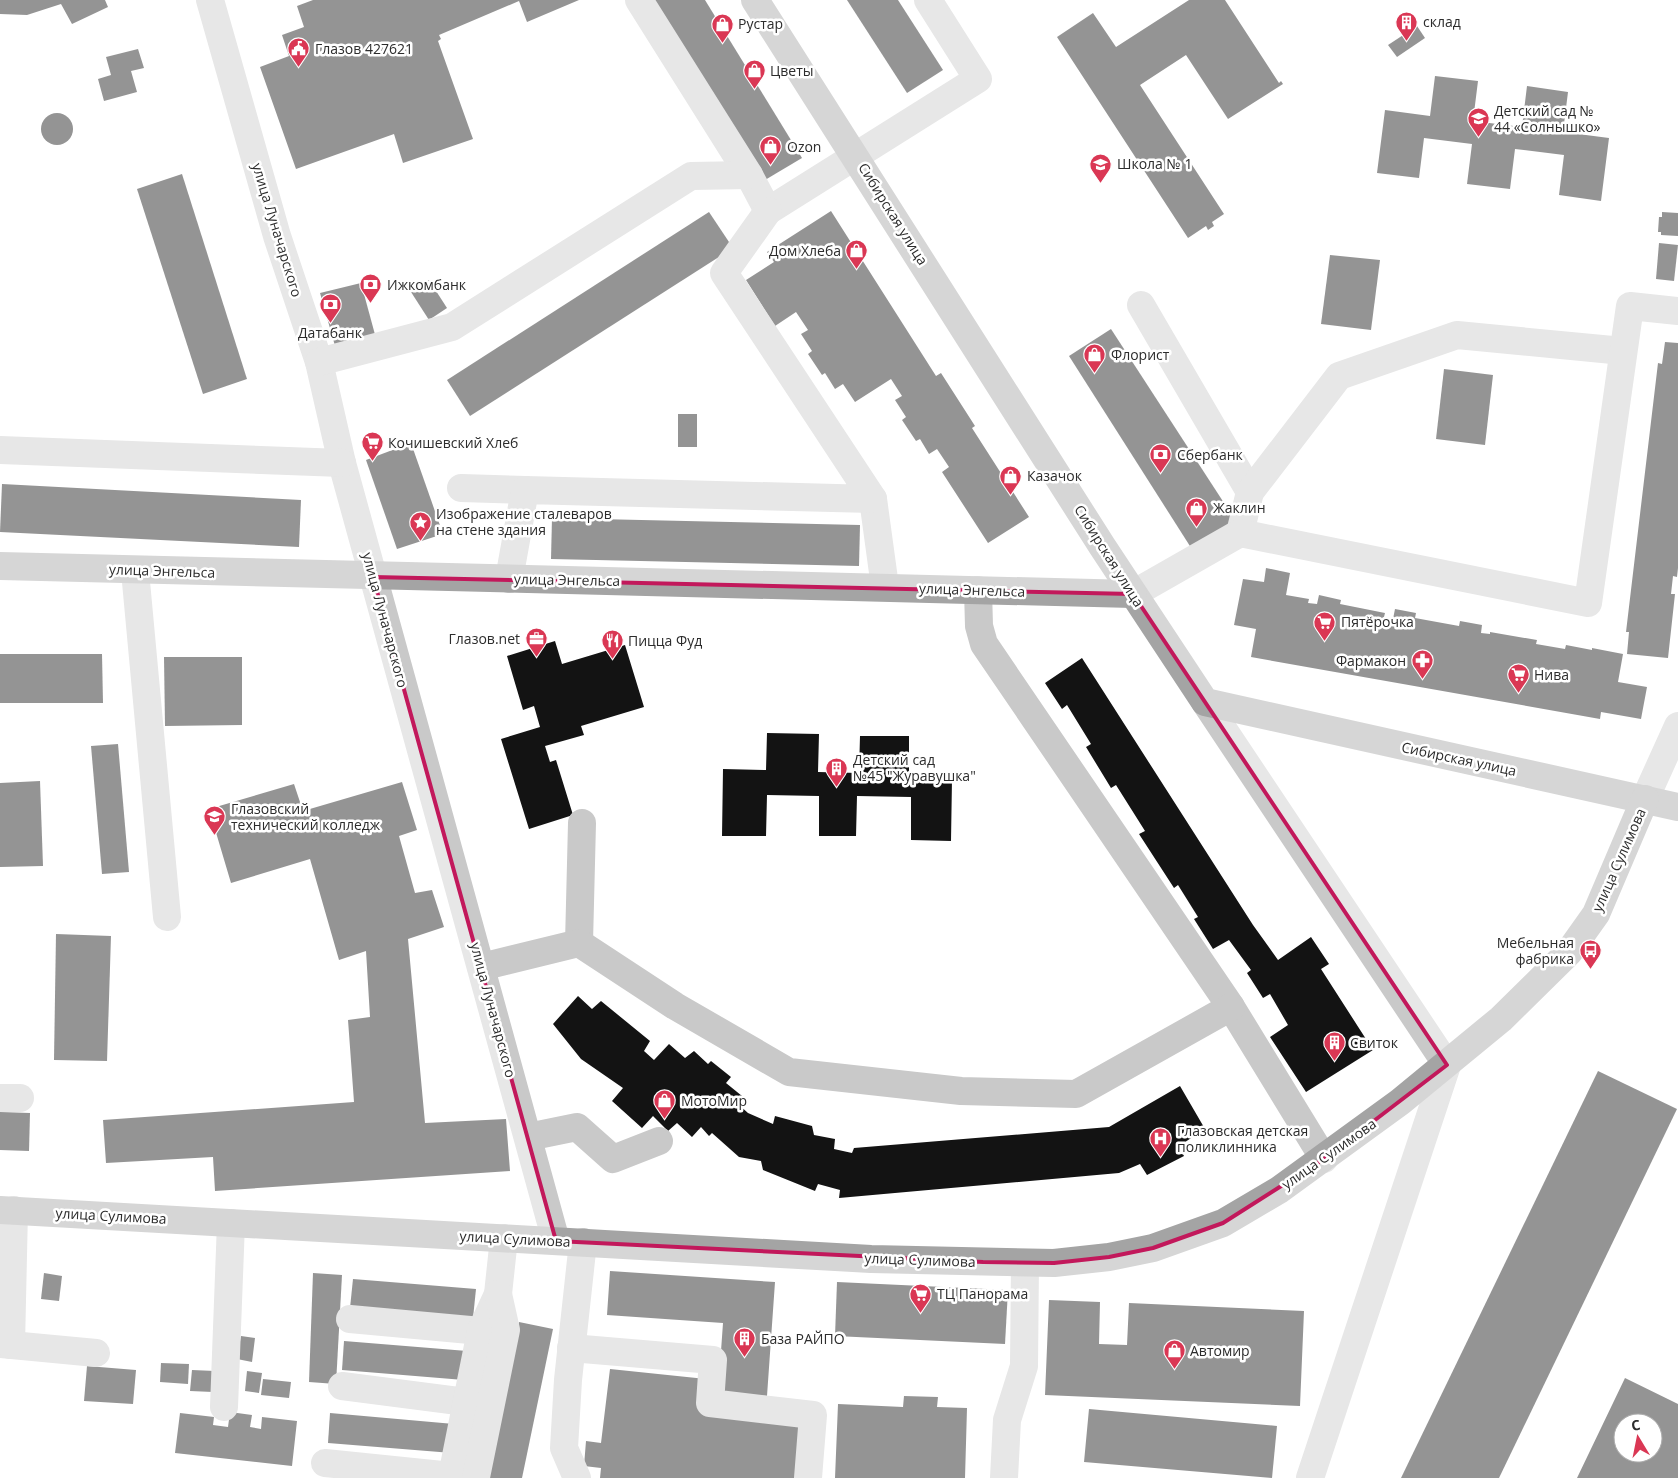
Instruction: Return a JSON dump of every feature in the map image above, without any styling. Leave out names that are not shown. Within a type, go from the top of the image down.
[{"type":"main road","name":"Сибирская улица","points":[[755,0],[1133,594],[1205,702],[1678,807]]},
{"type":"main road","name":"улица Энгельса","points":[[0,566],[373,577],[1133,594]]},
{"type":"main road","name":"улица Сулимова","points":[[7,1210],[871,1259],[1054,1263],[1109,1257],[1153,1248],[1223,1222],[1279,1190],[1324,1159],[1447,1065],[1501,1019],[1568,952],[1596,914],[1645,799]]},
{"type":"street","name":"улица Луначарского","points":[[210,0],[277,236],[319,362],[342,463],[556,1241]]},
{"type":"street","points":[[639,0],[749,175],[768,211]]},
{"type":"street","points":[[885,587],[873,499],[724,273],[768,211],[978,79],[928,0]]},
{"type":"street","points":[[319,362],[452,327],[692,176],[749,175]]},
{"type":"street","points":[[1141,305],[1250,492]]},
{"type":"street","points":[[1133,594],[1240,533],[1588,603],[1630,306],[1678,311]]},
{"type":"street","points":[[1240,533],[1250,492],[1339,376],[1457,335],[1623,351]]},
{"type":"street","points":[[0,450],[342,463]]},
{"type":"street","points":[[462,488],[873,499]]},
{"type":"street","points":[[509,579],[525,490]]},
{"type":"street","points":[[135,571],[168,917]]},
{"type":"street","points":[[978,590],[979,626],[984,644],[1230,1007],[1324,1159]]},
{"type":"street","points":[[1205,702],[1447,1065],[1310,1478]]},
{"type":"street","points":[[1645,799],[1678,726]]},
{"type":"street","points":[[579,944],[582,823]]},
{"type":"street","points":[[481,966],[579,944],[675,1006],[789,1072],[961,1091],[1076,1094],[1230,1007]]},
{"type":"street","points":[[528,1137],[577,1127],[613,1159],[659,1141]]},
{"type":"street","points":[[7,1210],[5,1345],[96,1353]]},
{"type":"street","points":[[224,1408],[231,1223]]},
{"type":"street","points":[[325,1463],[452,1476],[481,1331],[498,1294],[504,1238]]},
{"type":"street","points":[[577,1478],[564,1448],[571,1348],[583,1242]]},
{"type":"street","points":[[1004,1478],[1007,1420],[1024,1366],[1026,1262]]},
{"type":"street","points":[[476,1477],[506,1330],[498,1294]]},
{"type":"street","points":[[350,1319],[481,1331]]},
{"type":"street","points":[[571,1348],[713,1360],[710,1403],[813,1415],[808,1478]]},
{"type":"street","points":[[342,1386],[466,1402]]},
{"type":"highlighted area","points":[[373,577],[1133,594],[1447,1065],[1324,1159],[1223,1223],[1153,1248],[1109,1257],[1054,1263],[983,1262],[556,1241]]},
{"type":"building","points":[[0,0],[105,0],[108,7],[72,24],[61,4],[27,15],[0,14]]},
{"type":"building","points":[[313,0],[579,0],[527,22],[519,1],[439,35],[441,39],[438,41],[473,139],[403,163],[394,134],[296,169],[260,67],[289,56],[282,35],[304,27],[297,6]]},
{"type":"building","points":[[654,0],[705,0],[802,158],[765,180]]},
{"type":"building","points":[[847,0],[898,0],[943,70],[907,93]]},
{"type":"building","points":[[1189,0],[1225,0],[1279,83],[1281,81],[1283,84],[1228,119],[1186,55],[1140,85],[1224,214],[1212,222],[1214,226],[1208,230],[1206,226],[1188,238],[1057,37],[1093,13],[1116,47]]},
{"type":"building","name":"склад","points":[[1417,26],[1425,38],[1397,57],[1388,45]]},
{"type":"building","points":[[138,49],[144,68],[131,71],[137,92],[104,101],[98,79],[111,75],[106,57]]},
{"type":"building","points":[[1435,76],[1478,81],[1473,121],[1522,127],[1527,86],[1568,92],[1563,132],[1609,138],[1601,201],[1559,195],[1564,155],[1515,149],[1510,189],[1467,184],[1472,144],[1424,138],[1419,178],[1377,173],[1385,110],[1430,116]]},
{"type":"building","points":[[57,113],[63,114],[68,118],[72,123],[72,135],[68,140],[63,144],[57,145],[51,144],[46,140],[42,135],[41,129],[42,123],[46,118],[51,114]]},
{"type":"building","points":[[182,174],[247,379],[203,394],[137,189]]},
{"type":"building","points":[[831,211],[936,376],[941,373],[975,426],[972,428],[1029,517],[988,543],[942,472],[949,467],[937,449],[929,454],[920,439],[916,441],[902,420],[906,417],[895,400],[902,396],[891,379],[855,402],[843,384],[835,389],[825,373],[822,375],[808,354],[812,351],[801,334],[808,330],[796,312],[775,326],[746,280],[774,262],[767,252]]},
{"type":"building","points":[[709,212],[733,248],[470,416],[447,380]]},
{"type":"building","points":[[1662,212],[1678,213],[1678,236],[1661,235],[1661,232],[1658,232],[1659,217],[1662,217]]},
{"type":"building","points":[[1659,243],[1678,245],[1674,281],[1656,279]]},
{"type":"building","points":[[1330,255],[1380,260],[1371,330],[1321,324]]},
{"type":"building","points":[[429,280],[447,308],[429,320],[411,292]]},
{"type":"building","points":[[361,283],[377,342],[337,353],[320,293]]},
{"type":"building","points":[[1111,329],[1239,526],[1195,554],[1069,356]]},
{"type":"building","points":[[1665,342],[1678,343],[1678,568],[1677,577],[1673,576],[1671,594],[1675,594],[1668,658],[1627,654],[1629,632],[1626,632],[1658,363],[1662,364]]},
{"type":"building","points":[[1444,369],[1493,375],[1485,445],[1436,439]]},
{"type":"building","points":[[678,414],[697,414],[697,447],[678,447]]},
{"type":"building","points":[[411,443],[443,534],[397,549],[366,460]]},
{"type":"building","points":[[2,484],[301,500],[299,547],[0,532]]},
{"type":"building","points":[[552,518],[860,525],[859,566],[551,559]]},
{"type":"building","points":[[1266,568],[1290,573],[1286,595],[1309,599],[1308,603],[1317,604],[1319,595],[1341,600],[1340,604],[1385,613],[1384,617],[1393,619],[1395,609],[1416,613],[1415,618],[1459,626],[1460,621],[1482,625],[1481,633],[1490,634],[1490,632],[1537,640],[1536,644],[1565,649],[1566,645],[1623,654],[1618,682],[1647,687],[1641,719],[1601,712],[1600,719],[1251,657],[1256,629],[1234,625],[1243,579],[1264,582]]},
{"type":"building","points":[[555,641],[562,664],[625,645],[644,707],[581,726],[584,735],[545,746],[550,762],[556,760],[573,815],[529,829],[501,739],[540,727],[534,706],[523,710],[507,656]]},
{"type":"building","points":[[0,654],[102,654],[103,703],[0,703]]},
{"type":"building","points":[[164,657],[242,657],[242,725],[165,726]]},
{"type":"building","points":[[1082,658],[1253,925],[1278,960],[1311,937],[1329,964],[1321,969],[1373,1050],[1306,1092],[1270,1037],[1288,1025],[1270,994],[1263,998],[1247,973],[1251,970],[1229,940],[1213,949],[1194,919],[1198,917],[1178,885],[1174,888],[1139,834],[1145,831],[1116,785],[1111,788],[1086,747],[1091,744],[1067,705],[1062,709],[1045,683]]},
{"type":"building","name":"Детский сад №45 \"Журавушка\"","points":[[767,733],[819,734],[818,772],[859,773],[860,736],[909,736],[909,779],[952,779],[951,841],[911,840],[911,797],[857,796],[856,836],[819,836],[819,796],[767,795],[766,836],[722,836],[723,769],[766,770]]},
{"type":"building","points":[[118,744],[129,872],[102,874],[91,746]]},
{"type":"building","points":[[40,781],[43,866],[0,867],[0,783]]},
{"type":"building","points":[[402,782],[417,830],[399,836],[415,893],[432,890],[444,927],[408,939],[425,1123],[506,1119],[510,1171],[215,1191],[213,1157],[106,1163],[103,1120],[354,1102],[348,1020],[370,1017],[366,951],[339,960],[310,859],[231,883],[209,809],[294,784],[303,811]]},
{"type":"building","points":[[56,934],[111,936],[107,1061],[54,1060]]},
{"type":"building","points":[[578,996],[592,1009],[601,1001],[650,1041],[644,1051],[654,1060],[669,1044],[685,1058],[694,1051],[708,1064],[711,1061],[731,1077],[726,1083],[742,1096],[738,1104],[748,1113],[773,1124],[775,1116],[812,1126],[814,1135],[835,1139],[834,1149],[852,1153],[854,1148],[1109,1127],[1180,1086],[1205,1129],[1179,1146],[1184,1156],[1147,1175],[1140,1164],[1119,1173],[839,1198],[840,1190],[818,1184],[815,1191],[763,1170],[761,1161],[739,1157],[712,1133],[709,1136],[701,1127],[692,1137],[677,1123],[668,1131],[653,1116],[642,1128],[612,1101],[623,1088],[581,1059],[553,1024]]},
{"type":"building","points":[[1598,1071],[1677,1109],[1499,1478],[1401,1478]]},
{"type":"building","points":[[0,1112],[30,1113],[29,1151],[0,1150]]},
{"type":"building","name":"База РАЙПО","points":[[610,1271],[775,1282],[767,1396],[718,1393],[723,1323],[607,1315]]},
{"type":"building","points":[[44,1273],[62,1276],[59,1301],[41,1299]]},
{"type":"building","points":[[313,1273],[342,1275],[336,1384],[309,1382]]},
{"type":"building","points":[[353,1279],[476,1289],[473,1318],[350,1308]]},
{"type":"building","name":"ТЦ Панорама","points":[[837,1282],[1008,1290],[1005,1344],[835,1336]]},
{"type":"building","name":"Автомир","points":[[1049,1300],[1100,1302],[1099,1344],[1127,1345],[1129,1303],[1304,1311],[1300,1406],[1045,1395]]},
{"type":"building","points":[[519,1322],[553,1329],[522,1478],[487,1478]]},
{"type":"building","points":[[241,1336],[255,1338],[252,1362],[237,1359]]},
{"type":"building","points":[[344,1341],[467,1351],[464,1380],[342,1370]]},
{"type":"building","points":[[161,1363],[189,1364],[188,1384],[160,1382]]},
{"type":"building","points":[[87,1366],[136,1370],[133,1404],[84,1401]]},
{"type":"building","points":[[610,1369],[706,1379],[702,1411],[805,1422],[799,1478],[600,1478],[601,1468],[584,1466],[586,1441],[601,1443]]},
{"type":"building","points":[[192,1370],[215,1371],[213,1392],[190,1391]]},
{"type":"building","points":[[247,1371],[262,1373],[259,1393],[245,1391]]},
{"type":"building","points":[[1625,1378],[1678,1404],[1678,1478],[1577,1478]]},
{"type":"building","points":[[263,1379],[291,1382],[289,1398],[261,1395]]},
{"type":"building","points":[[904,1396],[938,1397],[937,1407],[967,1408],[965,1478],[835,1478],[838,1404],[903,1407]]},
{"type":"building","points":[[1089,1409],[1277,1426],[1272,1478],[1084,1462]]},
{"type":"building","points":[[230,1412],[252,1415],[250,1427],[261,1429],[262,1417],[297,1421],[292,1466],[175,1453],[180,1413],[214,1417],[213,1425],[228,1427]]},
{"type":"building","points":[[330,1413],[454,1424],[452,1453],[328,1443]]},
{"type":"place","name":"склад","points":[[1407,41]]},
{"type":"place","name":"Рустар","points":[[722,43]]},
{"type":"place","name":"Глазов 427621","points":[[299,68]]},
{"type":"place","name":"Цветы","points":[[754,90]]},
{"type":"place","name":"Детский сад № 44 «Солнышко»","points":[[1478,138]]},
{"type":"place","name":"Ozon","points":[[771,166]]},
{"type":"place","name":"Школа № 1","points":[[1101,183]]},
{"type":"place","name":"Дом Хлеба","points":[[857,270]]},
{"type":"place","name":"Ижкомбанк","points":[[371,304]]},
{"type":"place","name":"Датабанк","points":[[330,324]]},
{"type":"place","name":"Флорист","points":[[1095,374]]},
{"type":"place","name":"Кочишевский Хлеб","points":[[372,462]]},
{"type":"place","name":"Сбербанк","points":[[1161,474]]},
{"type":"place","name":"Казачок","points":[[1011,495]]},
{"type":"place","name":"Жаклин","points":[[1197,527]]},
{"type":"place","name":"Изображение сталеваров на стене здания","points":[[420,541]]},
{"type":"place","name":"Пятёрочка","points":[[1325,641]]},
{"type":"place","name":"Глазов.net","points":[[536,658]]},
{"type":"place","name":"Пицца Фуд","points":[[612,660]]},
{"type":"place","name":"Фармакон","points":[[1422,680]]},
{"type":"place","name":"Нива","points":[[1518,694]]},
{"type":"place","name":"Детский сад №45 \"Журавушка\"","points":[[837,787]]},
{"type":"place","name":"Глазовский технический колледж","points":[[215,836]]},
{"type":"place","name":"Мебельная фабрика","points":[[1590,970]]},
{"type":"place","name":"Свиток","points":[[1334,1062]]},
{"type":"place","name":"МотоМир","points":[[665,1120]]},
{"type":"place","name":"Глазовская детская поликлинника","points":[[1161,1158]]},
{"type":"place","name":"ТЦ Панорама","points":[[921,1313]]},
{"type":"place","name":"База РАЙПО","points":[[745,1358]]},
{"type":"place","name":"Автомир","points":[[1174,1370]]}]
